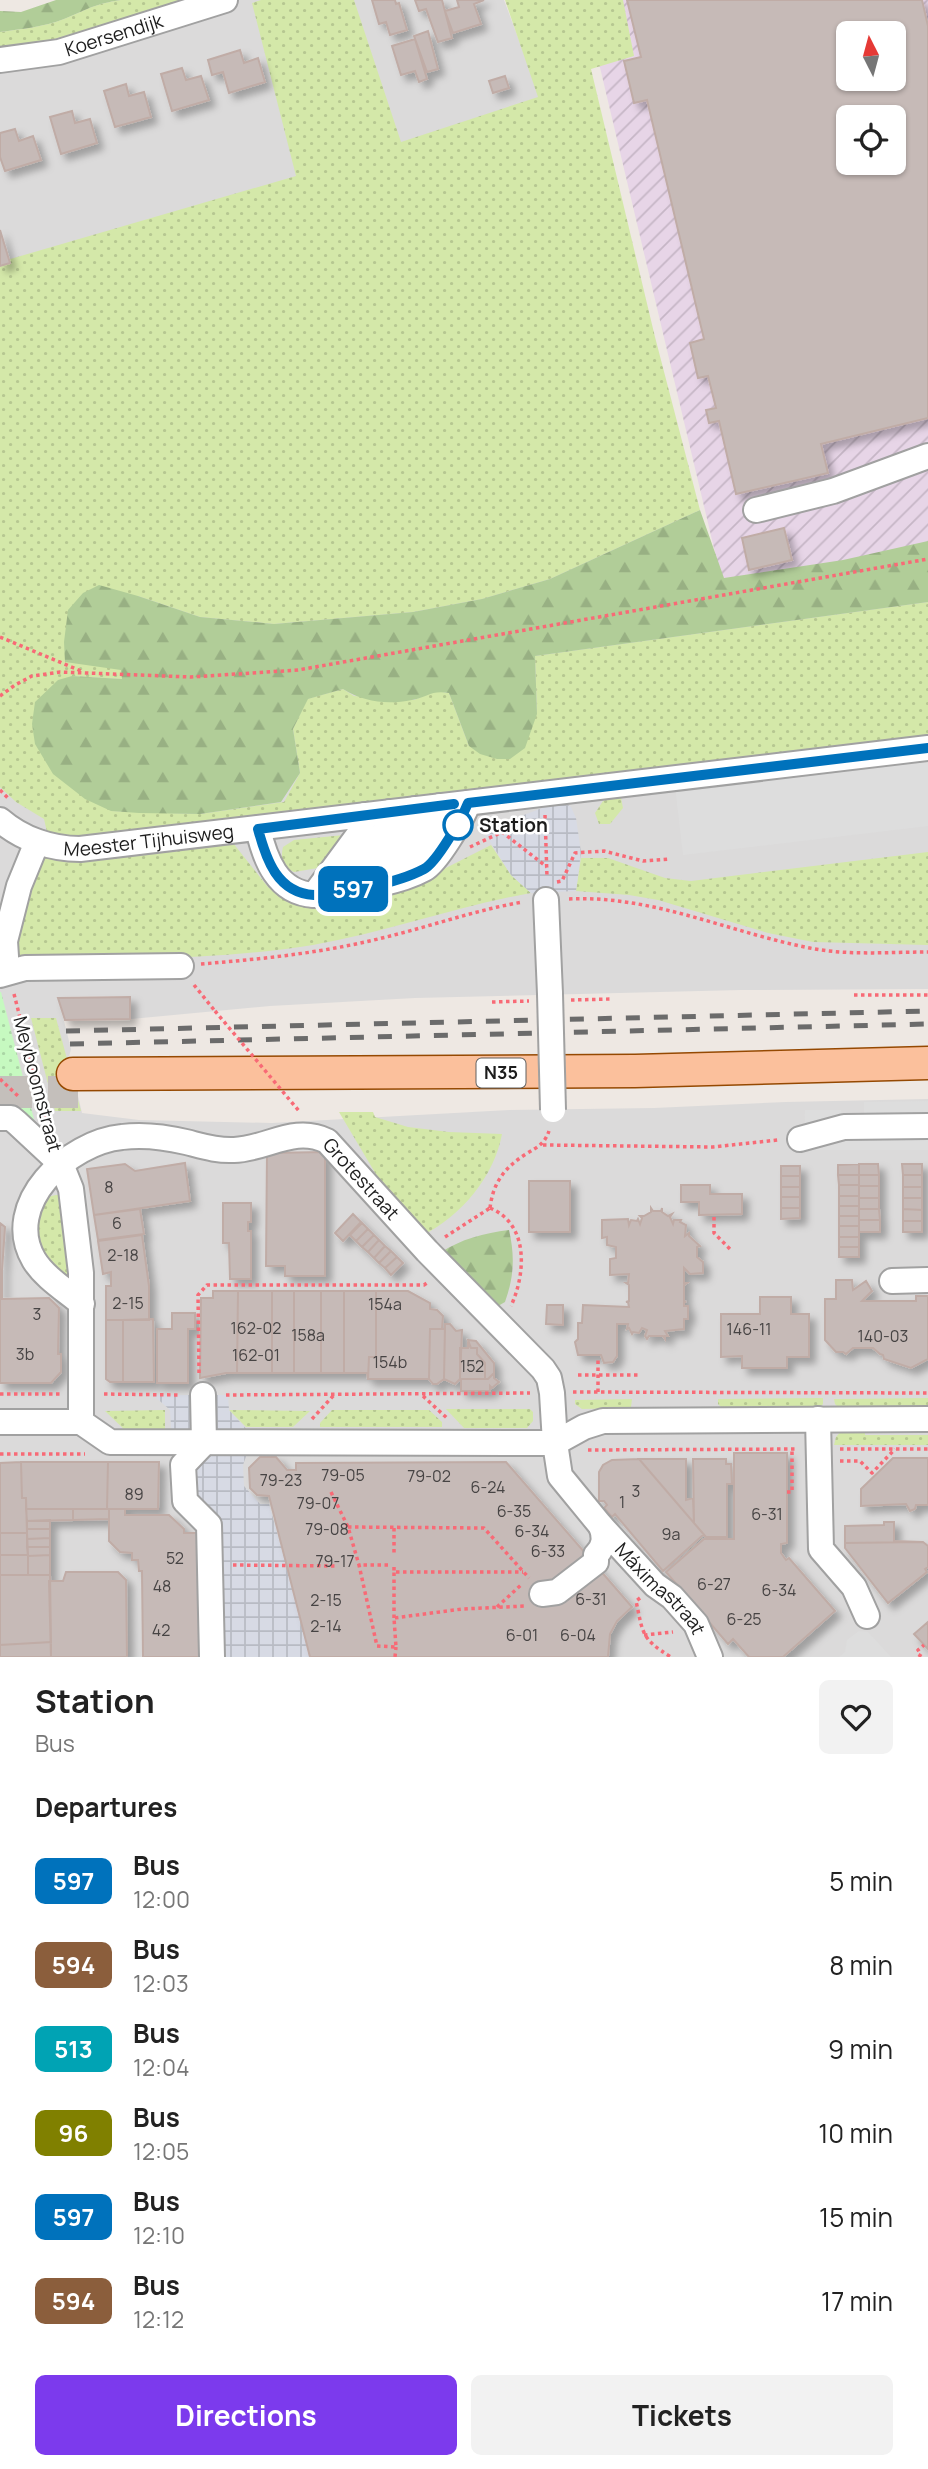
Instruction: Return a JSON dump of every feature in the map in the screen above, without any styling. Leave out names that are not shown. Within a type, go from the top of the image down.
[{"type":"main road","name":"N35","points":[[928,1063],[76,1083],[270,1093],[614,1089],[928,1080]]},
{"type":"street","name":"Koersendijk","points":[[0,60],[59,52],[225,0]]},
{"type":"street","points":[[756,510],[833,491],[928,456]]},
{"type":"street","name":"Meester Tijhuisweg","points":[[0,820],[37,842],[59,848],[80,849],[928,748]]},
{"type":"street","points":[[258,829],[264,853],[281,881],[303,895],[314,895],[397,879],[426,869],[455,829],[468,803]]},
{"type":"street","points":[[397,879],[436,822],[440,806]]},
{"type":"street","points":[[366,886],[410,827],[415,809]]},
{"type":"street","points":[[341,891],[386,829],[390,812]]},
{"type":"street","points":[[314,895],[359,834],[365,815]]},
{"type":"street","points":[[37,842],[19,886],[5,941],[4,974],[24,968],[181,965]]},
{"type":"street","points":[[546,900],[555,999],[553,1110]]},
{"type":"street","points":[[0,1118],[11,1118],[61,1164]]},
{"type":"street","points":[[800,1139],[844,1127],[928,1126]]},
{"type":"street","name":"Grotestraat","points":[[61,1164],[87,1148],[118,1137],[150,1136],[217,1150],[252,1148],[293,1135],[316,1136],[327,1141],[435,1259],[543,1369],[549,1378],[552,1393],[555,1443]]},
{"type":"street","name":"Meyboomstraat","points":[[81,1422],[82,1304],[81,1273],[71,1189],[61,1164],[30,1202],[27,1230],[30,1251],[35,1262],[82,1304]]},
{"type":"street","points":[[892,1281],[928,1280]]},
{"type":"street","points":[[201,1395],[204,1443],[183,1465],[183,1477],[185,1501],[209,1525],[212,1657]]},
{"type":"street","points":[[818,1419],[821,1549],[854,1587],[867,1616]]},
{"type":"street","points":[[0,1422],[81,1422],[110,1442],[555,1443],[584,1427],[603,1421],[928,1419]]},
{"type":"street","name":"Máximastraat","points":[[555,1443],[561,1476],[601,1526],[655,1585],[672,1597],[696,1624],[710,1657]]},
{"type":"street","name":"Máximastraat","points":[[596,1555],[601,1551],[604,1540],[601,1526]]},
{"type":"path","points":[[0,696],[32,676],[83,672],[191,677],[298,670],[928,559]]},
{"type":"path","points":[[0,637],[83,672]]},
{"type":"path","points":[[547,794],[546,883],[562,881],[575,853],[604,851],[643,861],[668,859]]},
{"type":"path","points":[[463,851],[502,832],[547,867]]},
{"type":"path","points":[[299,1111],[188,978],[181,965],[324,951],[384,938],[498,907],[580,898],[668,909],[807,948],[860,952],[928,952]]},
{"type":"path","name":"Meyboomstraat","points":[[4,974],[48,1126]]},
{"type":"path","points":[[854,995],[928,995]]},
{"type":"path","points":[[492,1002],[611,999]]},
{"type":"path","points":[[201,1395],[198,1295],[207,1285],[424,1285],[435,1259],[474,1217],[490,1208],[499,1177],[513,1163],[543,1144],[548,1135],[553,1110]]},
{"type":"path","points":[[543,1144],[713,1147],[800,1139]]},
{"type":"path","points":[[490,1208],[510,1221],[516,1230],[521,1252],[520,1273],[512,1304],[499,1322]]},
{"type":"path","points":[[713,1217],[714,1233],[732,1251]]},
{"type":"path","points":[[598,1357],[598,1392]]},
{"type":"path","points":[[578,1375],[638,1375]]},
{"type":"path","points":[[0,1394],[928,1393]]},
{"type":"path","points":[[0,1454],[89,1454],[110,1442]]},
{"type":"path","points":[[555,1443],[595,1451],[928,1449]]},
{"type":"path","points":[[787,1492],[792,1492],[792,1449]]},
{"type":"path","points":[[818,1449],[834,1461],[860,1461],[872,1473],[896,1449]]},
{"type":"path","points":[[331,1492],[348,1527],[362,1572],[377,1646],[396,1647]]},
{"type":"path","points":[[348,1527],[484,1528],[528,1578]]},
{"type":"path","points":[[394,1527],[394,1554]]},
{"type":"path","points":[[210,1564],[337,1566]]},
{"type":"path","points":[[359,1565],[388,1565]]},
{"type":"path","points":[[395,1657],[394,1569],[523,1572]]},
{"type":"path","points":[[497,1607],[535,1573]]},
{"type":"path","points":[[655,1585],[636,1601],[644,1635],[659,1650],[671,1657]]},
{"type":"path","points":[[394,1618],[462,1609],[536,1606]]},
{"type":"path","points":[[919,1657],[921,1654],[918,1650],[925,1645]]},
{"type":"shaded area","points":[[191,0],[504,0],[722,582],[928,547],[928,989],[741,990],[415,998],[270,1006],[131,1019],[130,996],[58,997],[71,1049],[69,1057],[82,1113],[139,1120],[272,1123],[509,1110],[928,1099],[928,1657],[0,1657],[0,42]]},
{"type":"shaded area","points":[[584,0],[928,0],[928,547],[722,582]]},
{"type":"shaded area","points":[[928,758],[928,826],[683,855],[675,786]]},
{"type":"shaded area","points":[[555,803],[565,803],[571,807],[576,818],[581,852],[576,891],[531,893],[511,875],[486,835],[516,818]]},
{"type":"shaded area","points":[[928,1101],[928,1150],[804,1150],[805,1110],[841,1110],[842,1117],[864,1116],[864,1102]]},
{"type":"shaded area","points":[[153,1395],[228,1395],[229,1410],[250,1433],[251,1443],[243,1465],[244,1486],[260,1504],[269,1504],[300,1614],[309,1657],[212,1657],[209,1525],[176,1460],[170,1410]]},
{"type":"shaded area","points":[[859,1631],[868,1632],[891,1657],[839,1657],[845,1652],[847,1640]]},
{"type":"green space","points":[[56,0],[121,0],[97,5],[49,24],[0,32],[0,11],[21,12]]},
{"type":"green space","points":[[121,0],[189,0],[37,44],[0,49],[0,32],[49,24],[97,5]]},
{"type":"green space","points":[[261,0],[354,0],[401,142],[538,97],[505,0],[623,0],[634,56],[591,69],[655,337],[700,510],[550,579],[482,599],[413,612],[274,624],[200,617],[138,596],[122,679],[72,676],[111,811],[200,814],[284,802],[300,773],[293,729],[307,699],[343,689],[354,696],[414,700],[436,691],[449,693],[469,746],[537,714],[535,656],[928,602],[928,739],[85,838],[64,837],[47,832],[44,819],[16,802],[0,787],[0,262],[296,176],[252,3]]},
{"type":"green space","points":[[700,510],[724,578],[843,560],[928,541],[928,602],[535,656],[537,714],[525,748],[510,759],[497,759],[480,754],[469,746],[449,693],[438,692],[412,700],[385,702],[367,700],[343,689],[308,699],[293,729],[300,773],[281,802],[200,814],[111,811],[85,799],[53,774],[35,744],[32,724],[35,702],[58,680],[72,676],[122,679],[121,670],[65,662],[64,642],[68,610],[83,593],[99,585],[200,617],[274,624],[413,612],[482,599],[550,579]]},
{"type":"green space","points":[[614,796],[621,798],[623,808],[610,824],[599,824],[595,813],[603,801]]},
{"type":"green space","points":[[344,835],[318,868],[294,872],[283,862],[283,847],[294,840]]},
{"type":"green space","points":[[233,843],[268,887],[292,904],[318,903],[432,875],[491,845],[511,875],[531,893],[341,940],[277,950],[134,959],[26,961],[18,957],[14,949],[24,899],[41,856]]},
{"type":"green space","points":[[928,852],[928,945],[813,942],[768,933],[658,900],[576,891],[581,858],[608,858],[665,878],[691,881]]},
{"type":"green space","points":[[1,992],[37,1131],[0,1111]]},
{"type":"green space","points":[[31,1018],[56,1018],[81,1111],[55,1111]]},
{"type":"green space","points":[[339,1112],[373,1112],[375,1117],[408,1127],[502,1134],[492,1165],[474,1193],[450,1217],[423,1235],[377,1176]]},
{"type":"green space","points":[[61,1195],[73,1280],[65,1277],[50,1264],[37,1235],[39,1212],[47,1197]]},
{"type":"green space","points":[[509,1230],[513,1258],[512,1275],[505,1302],[498,1306],[440,1253],[473,1237]]},
{"type":"green space","points":[[823,1398],[823,1404],[819,1408],[722,1408],[718,1404],[718,1399]]},
{"type":"green space","points":[[928,1398],[928,1408],[839,1408],[834,1399]]},
{"type":"green space","points":[[632,1399],[631,1407],[627,1408],[582,1409],[575,1404],[575,1400]]},
{"type":"green space","points":[[446,1409],[530,1409],[533,1412],[533,1421],[527,1428],[464,1428]]},
{"type":"green space","points":[[165,1410],[165,1432],[127,1432],[105,1411]]},
{"type":"green space","points":[[229,1410],[310,1411],[293,1427],[246,1427]]},
{"type":"green space","points":[[332,1410],[429,1410],[442,1422],[442,1427],[320,1427],[320,1423]]},
{"type":"green space","points":[[865,1428],[865,1435],[928,1435],[928,1445],[834,1445],[836,1437],[843,1429]]},
{"type":"building","points":[[372,0],[395,0],[396,4],[399,3],[407,30],[390,35],[386,22],[379,24]]},
{"type":"building","points":[[415,0],[442,0],[452,38],[438,42],[426,9],[419,11]]},
{"type":"building","points":[[457,0],[484,0],[474,4],[481,24],[453,33],[445,11],[459,7]]},
{"type":"building","points":[[627,0],[922,0],[928,26],[928,418],[821,444],[828,473],[736,494],[719,421],[709,423],[706,410],[716,408],[708,376],[698,378],[690,343],[704,339],[647,100],[634,103],[624,61],[641,57]]},
{"type":"building","points":[[428,31],[438,69],[427,72],[414,36]]},
{"type":"building","points":[[415,39],[427,79],[419,82],[415,71],[401,75],[392,46]]},
{"type":"building","points":[[240,50],[244,63],[258,58],[265,82],[229,93],[223,72],[212,75],[208,60]]},
{"type":"building","points":[[182,68],[186,80],[201,76],[209,100],[172,111],[161,74]]},
{"type":"building","points":[[505,76],[509,88],[493,93],[489,81]]},
{"type":"building","points":[[126,84],[129,96],[144,92],[151,117],[115,127],[104,91]]},
{"type":"building","points":[[72,111],[75,123],[90,119],[97,143],[61,154],[50,117]]},
{"type":"building","points":[[15,129],[19,141],[33,136],[41,160],[5,171],[0,157],[0,133]]},
{"type":"building","points":[[0,230],[10,263],[0,266]]},
{"type":"building","points":[[784,528],[792,560],[749,570],[742,538]]},
{"type":"building","points":[[130,997],[130,1019],[65,1020],[58,998]]},
{"type":"building","points":[[325,1152],[325,1276],[285,1276],[285,1266],[266,1266],[267,1153]]},
{"type":"building","points":[[185,1163],[190,1201],[94,1215],[87,1169],[125,1164],[135,1171]]},
{"type":"building","points":[[859,1164],[859,1175],[838,1175],[838,1165]]},
{"type":"building","points":[[859,1164],[878,1164],[879,1175],[859,1175]]},
{"type":"building","points":[[902,1164],[922,1164],[922,1175],[903,1175]]},
{"type":"building","points":[[781,1166],[800,1166],[800,1176],[781,1176]]},
{"type":"building","points":[[838,1175],[859,1175],[859,1185],[839,1185]]},
{"type":"building","points":[[859,1175],[879,1175],[879,1186],[859,1186]]},
{"type":"building","points":[[903,1175],[922,1175],[922,1187],[903,1187]]},
{"type":"building","points":[[781,1176],[800,1176],[800,1187],[781,1187]]},
{"type":"building","points":[[529,1181],[570,1181],[570,1232],[529,1232]]},
{"type":"building","points":[[681,1185],[710,1185],[710,1194],[742,1194],[742,1214],[699,1215],[699,1202],[681,1202]]},
{"type":"building","points":[[839,1185],[859,1185],[859,1196],[839,1196]]},
{"type":"building","points":[[859,1186],[879,1186],[879,1198],[859,1198]]},
{"type":"building","points":[[781,1187],[800,1187],[800,1197],[781,1197]]},
{"type":"building","points":[[903,1187],[922,1187],[922,1198],[903,1198]]},
{"type":"building","points":[[839,1196],[859,1196],[859,1206],[839,1206]]},
{"type":"building","points":[[781,1197],[800,1197],[800,1208],[781,1208]]},
{"type":"building","points":[[859,1198],[879,1198],[879,1209],[859,1209]]},
{"type":"building","points":[[903,1198],[922,1198],[922,1210],[903,1209]]},
{"type":"building","points":[[223,1203],[251,1203],[248,1231],[251,1231],[251,1279],[230,1279],[229,1243],[223,1243]]},
{"type":"building","points":[[839,1206],[859,1206],[859,1216],[839,1216]]},
{"type":"building","points":[[651,1208],[653,1211],[661,1211],[662,1208],[662,1212],[668,1216],[672,1214],[670,1217],[673,1224],[674,1220],[681,1220],[680,1222],[686,1225],[685,1236],[689,1233],[700,1246],[697,1247],[697,1257],[703,1262],[703,1273],[690,1274],[684,1268],[684,1283],[687,1283],[684,1285],[684,1306],[688,1306],[688,1319],[684,1319],[684,1329],[665,1331],[668,1336],[665,1336],[665,1339],[663,1336],[649,1336],[647,1339],[647,1330],[642,1328],[639,1333],[632,1334],[629,1328],[627,1329],[628,1324],[617,1324],[617,1356],[613,1362],[604,1363],[601,1355],[578,1355],[575,1342],[578,1339],[578,1323],[582,1323],[583,1305],[629,1307],[626,1302],[629,1301],[629,1285],[626,1283],[629,1274],[610,1275],[610,1259],[616,1258],[616,1247],[607,1245],[607,1237],[602,1238],[602,1220],[628,1219],[629,1225],[631,1220],[638,1219],[640,1224],[640,1216],[651,1212]]},
{"type":"building","points":[[781,1208],[800,1208],[800,1218],[781,1219]]},
{"type":"building","points":[[140,1209],[144,1234],[98,1240],[94,1215]]},
{"type":"building","points":[[859,1209],[879,1209],[880,1220],[859,1220]]},
{"type":"building","points":[[903,1209],[922,1210],[922,1221],[903,1221]]},
{"type":"building","points":[[353,1214],[361,1222],[343,1241],[335,1233]]},
{"type":"building","points":[[839,1216],[859,1216],[859,1226],[839,1226]]},
{"type":"building","points":[[859,1220],[880,1220],[880,1232],[859,1232]]},
{"type":"building","points":[[903,1221],[922,1221],[922,1232],[903,1232]]},
{"type":"building","points":[[0,1223],[5,1227],[2,1271],[0,1271]]},
{"type":"building","points":[[362,1223],[368,1229],[356,1241],[350,1235]]},
{"type":"building","points":[[839,1226],[859,1226],[859,1237],[839,1237]]},
{"type":"building","points":[[368,1229],[374,1235],[362,1247],[356,1241]]},
{"type":"building","points":[[142,1235],[149,1286],[149,1320],[106,1320],[106,1286],[111,1286],[111,1272],[103,1274],[98,1241]]},
{"type":"building","points":[[374,1235],[379,1240],[368,1252],[362,1247]]},
{"type":"building","points":[[839,1237],[859,1237],[859,1247],[839,1247]]},
{"type":"building","points":[[379,1240],[385,1246],[374,1258],[368,1252]]},
{"type":"building","points":[[385,1246],[391,1251],[379,1263],[374,1258]]},
{"type":"building","points":[[839,1247],[859,1247],[859,1257],[839,1257]]},
{"type":"building","points":[[391,1251],[397,1257],[385,1268],[379,1263]]},
{"type":"building","points":[[397,1257],[403,1263],[391,1275],[385,1268]]},
{"type":"building","points":[[0,1271],[2,1299],[49,1298],[59,1308],[58,1354],[61,1354],[61,1372],[51,1383],[0,1383]]},
{"type":"building","points":[[836,1280],[852,1280],[853,1290],[866,1281],[872,1291],[862,1301],[916,1301],[916,1296],[928,1296],[928,1359],[911,1368],[884,1359],[883,1355],[873,1348],[853,1348],[846,1354],[836,1352],[825,1340],[825,1299],[836,1299]]},
{"type":"building","points":[[213,1291],[238,1291],[237,1373],[200,1378],[201,1298],[213,1298]]},
{"type":"building","points":[[238,1291],[272,1291],[272,1373],[237,1373]]},
{"type":"building","points":[[272,1291],[294,1291],[294,1373],[272,1373]]},
{"type":"building","points":[[294,1291],[321,1291],[321,1373],[294,1373]]},
{"type":"building","points":[[321,1291],[344,1291],[344,1373],[321,1373]]},
{"type":"building","points":[[344,1291],[376,1291],[376,1357],[369,1357],[368,1379],[367,1373],[344,1373]]},
{"type":"building","points":[[376,1291],[408,1291],[430,1303],[430,1309],[437,1310],[443,1316],[442,1329],[430,1329],[429,1379],[368,1379],[369,1357],[376,1357]]},
{"type":"building","points":[[760,1297],[791,1297],[791,1314],[809,1314],[809,1357],[787,1357],[787,1368],[742,1368],[742,1356],[721,1357],[721,1314],[760,1314]]},
{"type":"building","points":[[547,1305],[563,1305],[563,1325],[546,1324]]},
{"type":"building","points":[[172,1313],[195,1313],[195,1329],[188,1329],[188,1383],[157,1383],[157,1329],[172,1329]]},
{"type":"building","points":[[153,1319],[154,1382],[123,1382],[123,1320]]},
{"type":"building","points":[[106,1320],[123,1320],[123,1382],[110,1382],[106,1379]]},
{"type":"building","points":[[445,1324],[450,1324],[456,1331],[462,1330],[460,1379],[455,1384],[444,1379]]},
{"type":"building","points":[[430,1329],[445,1329],[444,1379],[437,1384],[433,1384],[429,1379]]},
{"type":"building","points":[[468,1340],[476,1341],[494,1363],[494,1373],[488,1379],[485,1379],[485,1363],[477,1354],[477,1348],[471,1348]]},
{"type":"building","points":[[468,1344],[471,1348],[477,1348],[477,1354],[485,1363],[485,1379],[460,1379],[460,1348],[468,1348]]},
{"type":"building","points":[[494,1373],[494,1378],[499,1382],[492,1388],[490,1386],[490,1391],[461,1391],[461,1379],[488,1379]]},
{"type":"building","points":[[734,1453],[787,1453],[787,1543],[781,1544],[781,1553],[786,1560],[789,1558],[835,1611],[783,1657],[749,1657],[733,1639],[728,1644],[666,1572],[704,1539],[734,1539]]},
{"type":"building","points":[[260,1457],[276,1457],[287,1470],[296,1470],[296,1463],[506,1462],[632,1607],[617,1621],[610,1634],[608,1657],[310,1657],[269,1496],[257,1495],[250,1488],[249,1468]]},
{"type":"building","points":[[893,1458],[928,1458],[928,1505],[916,1505],[915,1509],[910,1511],[906,1504],[861,1506],[861,1489]]},
{"type":"building","points":[[639,1459],[706,1537],[703,1535],[663,1571],[615,1514],[612,1517],[604,1508],[607,1505],[604,1501],[599,1501],[599,1472],[603,1465],[612,1460]]},
{"type":"building","points":[[639,1459],[686,1459],[686,1500],[693,1498],[694,1523]]},
{"type":"building","points":[[693,1459],[726,1459],[726,1464],[731,1464],[732,1484],[727,1484],[727,1537],[706,1537],[694,1523]]},
{"type":"building","points":[[21,1462],[27,1533],[0,1533],[0,1463]]},
{"type":"building","points":[[21,1462],[108,1462],[107,1509],[26,1509],[26,1498],[22,1498]]},
{"type":"building","points":[[108,1462],[159,1462],[158,1509],[107,1509]]},
{"type":"building","points":[[26,1509],[73,1509],[73,1520],[27,1521]]},
{"type":"building","points":[[73,1509],[109,1509],[109,1519],[73,1520]]},
{"type":"building","points":[[109,1509],[125,1509],[125,1515],[169,1515],[184,1529],[184,1533],[199,1533],[200,1657],[143,1657],[142,1571],[139,1571],[138,1560],[132,1560],[132,1553],[120,1552],[109,1541]]},
{"type":"building","points":[[50,1520],[50,1529],[27,1529],[27,1521]]},
{"type":"building","points":[[884,1522],[894,1522],[894,1541],[923,1542],[845,1543],[845,1526],[884,1525]]},
{"type":"building","points":[[27,1529],[50,1529],[50,1538],[27,1539]]},
{"type":"building","points":[[0,1533],[27,1533],[28,1555],[0,1555]]},
{"type":"building","points":[[50,1538],[50,1547],[27,1547],[27,1539]]},
{"type":"building","points":[[923,1542],[928,1546],[928,1567],[925,1569],[927,1572],[888,1603],[845,1548],[845,1543]]},
{"type":"building","points":[[27,1547],[50,1547],[50,1555],[28,1556]]},
{"type":"building","points":[[0,1555],[28,1555],[28,1575],[0,1575]]},
{"type":"building","points":[[50,1555],[50,1575],[28,1575],[28,1556]]},
{"type":"building","points":[[66,1572],[118,1572],[126,1580],[127,1657],[51,1657],[49,1581],[63,1581]]},
{"type":"building","points":[[0,1575],[50,1575],[51,1642],[0,1645]]},
{"type":"building","points":[[928,1622],[928,1649],[914,1634]]},
{"type":"building","points":[[51,1642],[51,1657],[0,1657],[0,1645]]},
{"type":"tunnel","points":[[0,1092],[78,1092]]},
{"type":"railway","points":[[66,1031],[928,1011]]},
{"type":"railway","points":[[70,1044],[928,1024]]},
{"type":"bus line","name":"597","points":[[454,804],[258,829],[264,853],[281,881],[303,895],[314,895],[397,879],[426,869],[462,818],[468,803],[928,748]]},
{"type":"place","name":"Station","points":[[458,825]]}]
